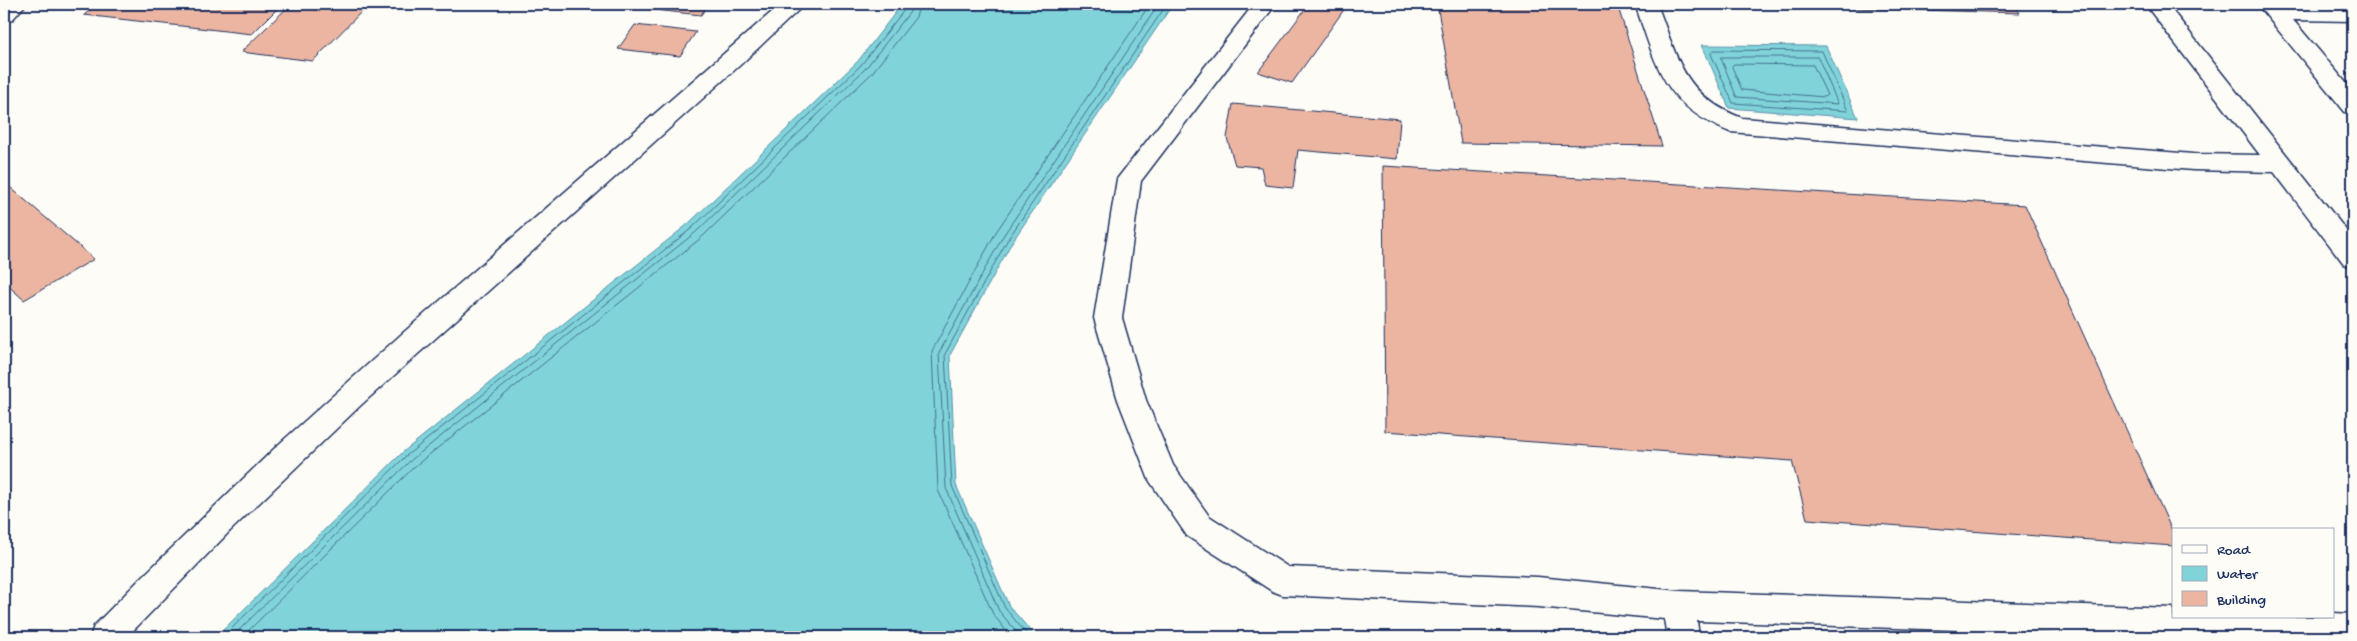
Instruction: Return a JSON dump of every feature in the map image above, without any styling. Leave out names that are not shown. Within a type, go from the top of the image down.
[{"type":"street","points":[[4,15],[15,4]]},
{"type":"street","points":[[106,637],[156,582],[385,363],[692,96],[794,4]]},
{"type":"street","points":[[1265,4],[1129,179],[1108,318],[1132,400],[1160,471],[1198,526],[1283,581],[1538,592],[1679,606],[2353,629]]},
{"type":"street","points":[[1646,4],[1674,79],[1688,96],[1708,113],[1720,121],[1739,126],[2193,162],[2280,164]]},
{"type":"street","points":[[2156,4],[2353,257]]},
{"type":"street","points":[[2272,8],[2353,14]]},
{"type":"street","points":[[2272,8],[2353,106]]},
{"type":"street","points":[[1679,606],[1683,637]]},
{"type":"water","points":[[902,4],[1173,4],[1012,242],[950,355],[956,485],[1009,606],[1036,637],[216,637],[403,452],[688,224],[858,61]]},
{"type":"water","points":[[1702,45],[1826,46],[1858,118],[1729,108]]},
{"type":"building","points":[[98,4],[282,4],[252,34],[84,15]]},
{"type":"building","points":[[291,4],[369,4],[313,61],[241,52]]},
{"type":"building","points":[[598,4],[708,4],[701,15]]},
{"type":"building","points":[[1309,4],[1348,4],[1292,83],[1258,72]]},
{"type":"building","points":[[1437,4],[1617,4],[1662,146],[1461,143]]},
{"type":"building","points":[[1718,4],[2014,4],[2020,13]]},
{"type":"building","points":[[635,25],[696,32],[680,56],[618,49]]},
{"type":"building","points":[[1233,104],[1400,119],[1397,159],[1298,150],[1293,188],[1265,185],[1261,167],[1235,165],[1227,138]]},
{"type":"building","points":[[1383,166],[2025,205],[2172,531],[2172,546],[1807,519],[1792,461],[1385,431]]},
{"type":"building","points":[[4,182],[94,259],[24,300],[4,282]]}]
